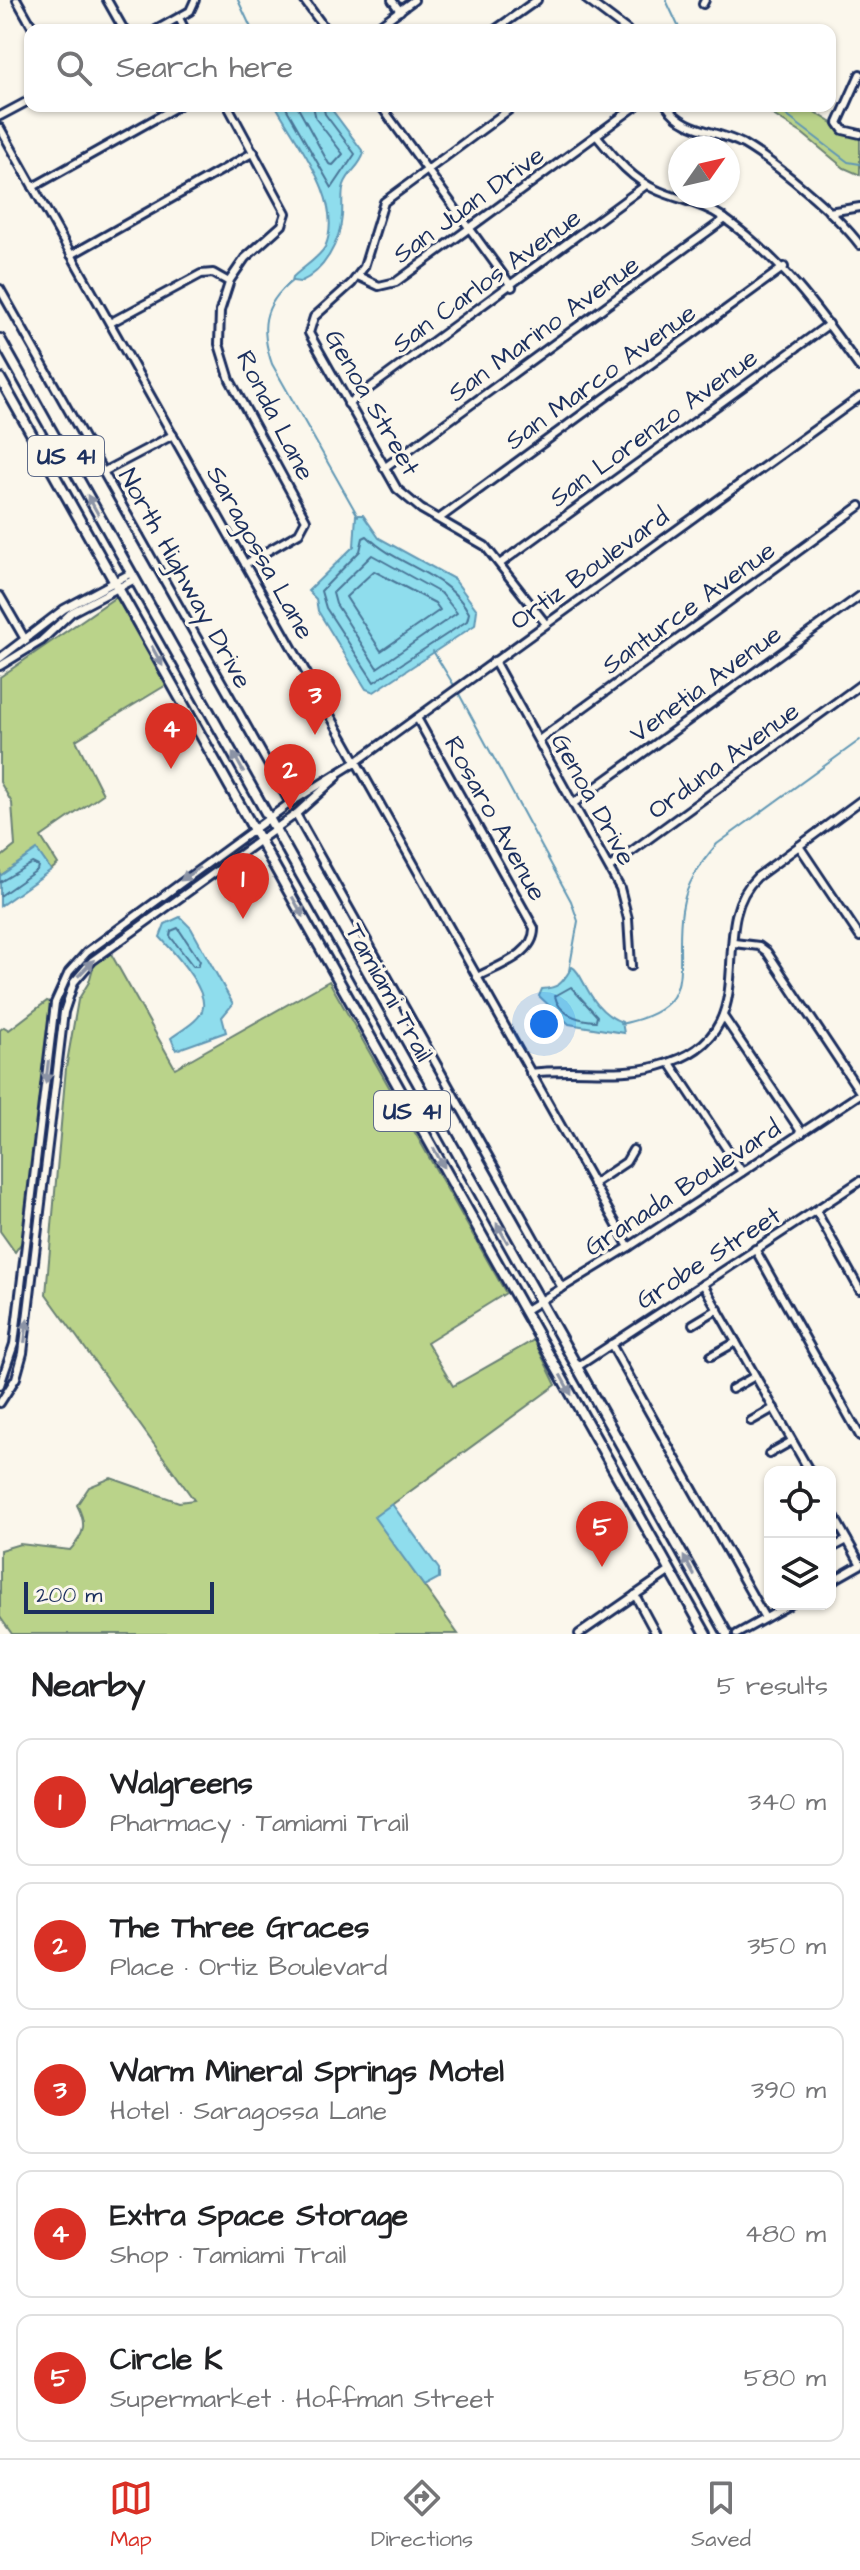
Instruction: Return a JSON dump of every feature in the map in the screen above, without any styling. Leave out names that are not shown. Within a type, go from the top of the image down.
[{"type":"main road","name":"US 41","points":[[0,339],[133,576]]},
{"type":"main road","name":"US 41","points":[[0,378],[116,585]]},
{"type":"main road","name":"Tamiami Trail","points":[[133,576],[727,1634]]},
{"type":"main road","name":"Tamiami Trail","points":[[116,585],[706,1634]]},
{"type":"street","points":[[17,0],[31,24]]},
{"type":"street","points":[[107,0],[121,24]]},
{"type":"street","points":[[304,0],[322,24]]},
{"type":"street","points":[[392,0],[400,11]]},
{"type":"street","points":[[382,24],[414,0]]},
{"type":"street","points":[[503,24],[537,0]]},
{"type":"street","points":[[587,0],[617,24]]},
{"type":"street","points":[[168,24],[179,18],[195,1]]},
{"type":"street","points":[[179,18],[182,24]]},
{"type":"street","points":[[860,74],[838,126],[860,134]]},
{"type":"street","points":[[0,116],[24,103]]},
{"type":"street","points":[[33,187],[167,112]]},
{"type":"street","points":[[71,255],[254,152],[231,112]]},
{"type":"street","points":[[387,112],[512,287]]},
{"type":"street","points":[[358,276],[371,250],[381,206],[506,112]]},
{"type":"street","name":"San Juan Drive","points":[[358,276],[377,285],[392,284],[628,112]]},
{"type":"street","points":[[673,112],[683,122],[747,147],[829,212],[860,245]]},
{"type":"street","name":"Saragossa Lane","points":[[0,128],[629,1247]]},
{"type":"street","points":[[596,135],[622,165],[646,185],[700,205],[725,219],[784,267],[860,368]]},
{"type":"street","name":"Ronda Lane","points":[[245,564],[299,533],[305,523],[304,511],[223,363],[219,321],[229,282],[245,258],[282,225],[286,213],[254,152]]},
{"type":"street","name":"San Carlos Avenue","points":[[348,404],[512,287],[646,185]]},
{"type":"street","points":[[829,212],[860,207]]},
{"type":"street","name":"San Marino Avenue","points":[[384,468],[725,219]]},
{"type":"street","name":"San Marco Avenue","points":[[440,518],[784,267]]},
{"type":"street","points":[[110,323],[201,274],[213,273],[229,282]]},
{"type":"street","name":"Genoa Street","points":[[358,276],[319,311],[310,324],[313,345],[384,468],[407,499],[471,535],[501,563],[546,624]]},
{"type":"street","name":"North Highway Drive","points":[[0,289],[290,803]]},
{"type":"street","name":"San Lorenzo Avenue","points":[[501,563],[829,324]]},
{"type":"street","name":"Ortiz Boulevard","points":[[0,1403],[16,1378],[23,1353],[64,1012],[71,989],[92,961],[296,814],[356,762],[860,397]]},
{"type":"street","points":[[103,472],[173,435]]},
{"type":"street","name":"Santurce Avenue","points":[[539,740],[860,506]]},
{"type":"street","points":[[0,666],[62,615],[133,576]]},
{"type":"street","points":[[0,596],[27,644]]},
{"type":"street","name":"Venetia Avenue","points":[[574,803],[860,596]]},
{"type":"street","points":[[0,658],[27,644]]},
{"type":"street","name":"Genoa Drive","points":[[494,661],[610,867],[625,903],[631,966]]},
{"type":"street","name":"Orduna Avenue","points":[[610,867],[860,685]]},
{"type":"street","name":"Rosaro Avenue","points":[[417,718],[532,922],[533,940],[525,950],[477,977]]},
{"type":"street","name":"Ortiz Boulevard","points":[[0,1385],[14,1344],[51,1035],[60,988],[72,967],[87,952],[290,803],[343,772]]},
{"type":"street","points":[[530,1073],[642,1069],[670,1063],[699,1045],[723,1016],[732,989],[733,918],[744,891],[757,877],[860,801]]},
{"type":"street","points":[[296,814],[562,1288]]},
{"type":"street","points":[[799,846],[860,937]]},
{"type":"street","points":[[734,943],[759,946],[767,952],[860,1093]]},
{"type":"street","points":[[723,1016],[802,1133]]},
{"type":"street","points":[[670,1063],[742,1172]]},
{"type":"street","name":"Granada Boulevard","points":[[524,1311],[629,1247],[860,1093]]},
{"type":"street","points":[[593,1184],[626,1162],[633,1150]]},
{"type":"street","name":"Grobe Street","points":[[577,1367],[860,1181]]},
{"type":"street","points":[[816,1211],[860,1290]]},
{"type":"street","points":[[755,1249],[860,1436]]},
{"type":"street","points":[[703,1284],[807,1466]]},
{"type":"street","points":[[693,1324],[718,1309]]},
{"type":"street","points":[[711,1356],[736,1342]]},
{"type":"street","points":[[611,1344],[765,1618]]},
{"type":"street","points":[[732,1389],[755,1376]]},
{"type":"street","points":[[751,1421],[774,1408]]},
{"type":"street","points":[[769,1454],[792,1441]]},
{"type":"street","points":[[836,1520],[860,1564],[836,1578]]},
{"type":"street","points":[[836,1546],[847,1540]]},
{"type":"street","points":[[579,1634],[670,1571]]},
{"type":"street","points":[[635,1595],[656,1634]]},
{"type":"street","points":[[737,1634],[780,1610]]},
{"type":"green space","points":[[768,112],[815,112],[834,124],[842,134],[860,138],[860,175],[844,168],[803,134]]},
{"type":"green space","points":[[116,597],[168,684],[76,740],[103,794],[41,837],[58,864],[51,870],[37,851],[0,876],[0,858],[15,846],[12,803],[0,782],[0,677]]},
{"type":"green space","points":[[110,952],[175,1068],[329,981],[506,1293],[427,1342],[453,1386],[534,1340],[556,1385],[375,1517],[458,1634],[12,1634],[0,1617],[0,1550],[20,1544],[70,1550],[83,1529],[77,1505],[89,1487],[111,1478],[179,1502],[194,1500],[46,1294],[66,1068],[78,1000],[89,982],[94,964]]},
{"type":"green space","points":[[47,1001],[52,1003],[22,1242],[15,1252],[0,1231],[0,1030],[4,1027],[9,1030]]},
{"type":"water","points":[[280,112],[333,112],[364,153],[344,185],[341,226],[334,246],[323,264],[300,282],[292,281],[293,277],[322,251],[329,230],[329,211],[324,193],[306,155]]},
{"type":"water","points":[[356,515],[363,515],[379,538],[454,579],[477,610],[475,625],[374,692],[366,689],[318,611],[316,599],[308,591],[354,546]]},
{"type":"water","points":[[37,850],[51,870],[0,906],[0,876]]},
{"type":"water","points":[[180,917],[191,928],[233,1004],[222,1017],[226,1032],[176,1050],[171,1038],[195,1021],[203,1007],[203,999],[194,980],[160,937],[165,924]]},
{"type":"water","points":[[572,967],[594,1001],[622,1022],[624,1033],[569,1024],[539,996],[542,989],[561,983]]},
{"type":"water","points":[[392,1504],[439,1569],[439,1578],[424,1586],[374,1517]]},
{"type":"waterway","points":[[238,0],[249,24]]},
{"type":"waterway","points":[[666,0],[677,24]]},
{"type":"waterway","points":[[782,112],[848,162],[860,164]]},
{"type":"waterway","points":[[292,281],[269,309],[265,329],[268,351],[272,364],[358,516]]},
{"type":"waterway","points":[[433,651],[455,687]]},
{"type":"waterway","points":[[458,692],[571,901],[578,921],[569,971]]},
{"type":"waterway","points":[[620,1024],[646,1017],[663,1008],[673,996],[680,968],[684,900],[695,874],[717,844],[860,740]]},
{"type":"place","name":"Warm Mineral Springs Motel","points":[[315,735]]},
{"type":"place","name":"Extra Space Storage","points":[[171,769]]},
{"type":"place","name":"The Three Graces","points":[[290,810]]},
{"type":"place","name":"Walgreens","points":[[243,919]]},
{"type":"place","name":"Circle K","points":[[602,1567]]}]
